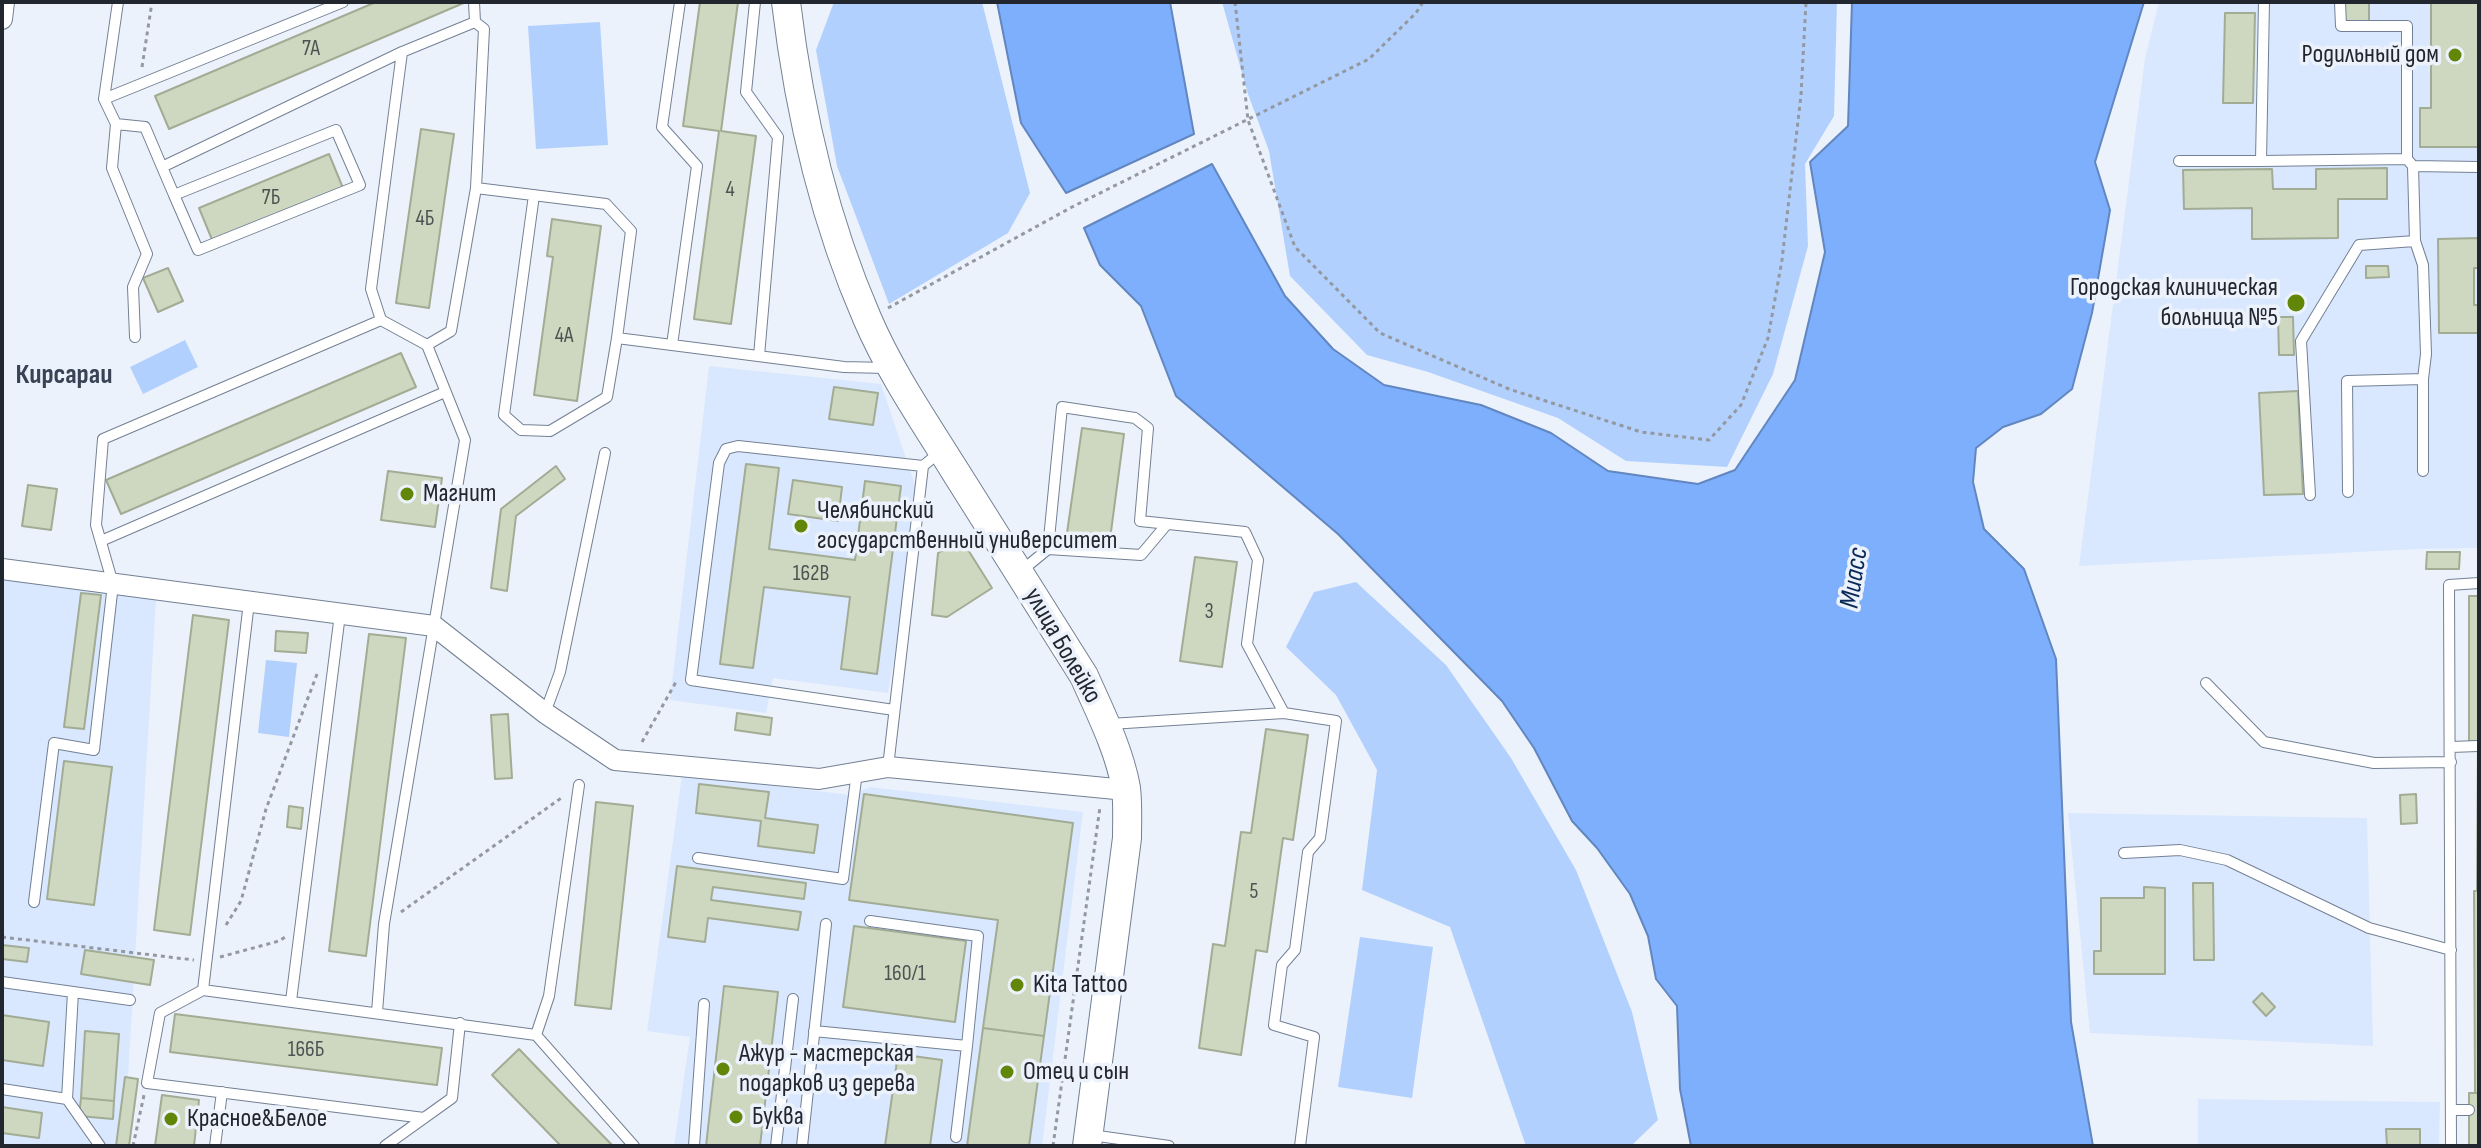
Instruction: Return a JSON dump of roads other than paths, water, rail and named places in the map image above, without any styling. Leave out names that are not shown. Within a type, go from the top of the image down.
[{"type":"street","points":[[2,19],[4,2]]},
{"type":"street","name":"улица Болейко","points":[[786,2],[794,67],[813,156],[826,206],[867,319],[932,458],[1019,573],[1084,676],[1106,724],[1124,866],[1088,1140]]},
{"type":"street","points":[[2,569],[434,626],[545,713],[615,760],[819,779],[888,767],[1114,789]]},
{"type":"lane","points":[[118,2],[104,99],[116,124],[112,168],[147,254],[133,287],[135,337]]},
{"type":"lane","points":[[104,99],[343,2]]},
{"type":"lane","points":[[427,345],[451,331],[476,188],[484,29],[475,22],[474,2]]},
{"type":"lane","points":[[672,345],[697,166],[662,127],[680,2]]},
{"type":"lane","points":[[755,2],[746,92],[778,137],[759,356]]},
{"type":"lane","points":[[2261,161],[2264,2]]},
{"type":"lane","points":[[2340,2],[2341,26],[2407,26],[2415,241],[2423,265],[2426,354],[2423,471]]},
{"type":"lane","points":[[162,167],[402,52],[475,22]]},
{"type":"lane","points":[[377,1012],[384,924],[465,440],[427,345],[381,320],[371,289],[402,52]]},
{"type":"lane","points":[[116,124],[145,127],[174,195],[198,250],[360,185],[336,130],[174,195]]},
{"type":"lane","points":[[2179,161],[2410,162],[2479,167]]},
{"type":"lane","points":[[476,188],[534,195],[606,204],[631,231],[607,397],[550,431],[521,430],[504,415],[534,195]]},
{"type":"lane","points":[[2310,495],[2301,341],[2359,245],[2415,241]]},
{"type":"lane","points":[[34,902],[54,743],[94,750],[113,584],[96,525],[103,439],[381,320]]},
{"type":"lane","points":[[617,338],[844,367],[892,368]]},
{"type":"lane","points":[[2348,492],[2347,381],[2423,379]]},
{"type":"lane","points":[[101,541],[445,392]]},
{"type":"lane","points":[[1048,549],[1062,407],[1135,418],[1148,428],[1140,521],[1245,532],[1258,560],[1247,644],[1284,713]]},
{"type":"lane","points":[[888,767],[932,458],[738,446],[726,449],[719,463],[691,680],[894,710]]},
{"type":"lane","points":[[545,713],[560,672],[605,453]]},
{"type":"lane","points":[[1019,573],[1048,549],[1141,555],[1167,524]]},
{"type":"lane","points":[[2451,1146],[2449,585],[2479,583]]},
{"type":"lane","points":[[203,990],[249,602]]},
{"type":"lane","points":[[291,1001],[340,614]]},
{"type":"lane","points":[[2206,683],[2264,742],[2374,763],[2451,762]]},
{"type":"lane","points":[[1106,724],[1284,713],[1336,721],[1320,838],[1308,852],[1295,950],[1282,965],[1274,1025],[1314,1037],[1300,1146]]},
{"type":"lane","points":[[2451,747],[2478,746]]},
{"type":"lane","points":[[698,858],[843,879],[857,772]]},
{"type":"lane","points":[[536,1035],[549,996],[579,785]]},
{"type":"lane","points":[[2124,853],[2180,850],[2227,860],[2369,928],[2451,950]]},
{"type":"lane","points":[[870,921],[978,936],[956,1137]]},
{"type":"lane","points":[[802,1146],[826,924]]},
{"type":"lane","points":[[2,982],[130,1000]]},
{"type":"lane","points":[[424,1118],[147,1083],[160,1013],[203,990],[536,1035],[634,1146]]},
{"type":"lane","points":[[73,992],[67,1099],[99,1146]]},
{"type":"lane","points":[[776,1146],[793,999]]},
{"type":"lane","points":[[694,1146],[704,1004]]},
{"type":"lane","points":[[385,1146],[399,1141],[452,1098],[460,1023]]},
{"type":"lane","points":[[814,1031],[967,1046]]},
{"type":"lane","points":[[2,1089],[67,1099]]},
{"type":"lane","points":[[215,1146],[222,1092]]},
{"type":"lane","points":[[2451,1110],[2469,1110]]},
{"type":"lane","points":[[1088,1140],[1169,1146]]},
{"type":"water","points":[[997,2],[1170,2],[1194,134],[1066,193],[1021,123]]},
{"type":"water","name":"Миасс","points":[[1852,2],[2144,2],[2095,162],[2110,210],[2092,313],[2072,389],[2041,414],[2003,427],[1976,448],[1973,482],[1984,529],[2024,569],[2056,659],[2071,1022],[2093,1146],[1691,1146],[1680,1089],[1677,1006],[1656,979],[1648,936],[1630,894],[1597,848],[1572,821],[1534,748],[1502,701],[1338,534],[1176,396],[1141,306],[1100,265],[1084,228],[1212,164],[1285,296],[1333,349],[1384,385],[1481,405],[1551,433],[1608,471],[1698,484],[1735,470],[1795,380],[1825,252],[1810,162],[1848,126]]},
{"type":"place","name":"Родильный дом","points":[[2455,55]]},
{"type":"place","name":"Городская клиническая больница №5","points":[[2296,303]]},
{"type":"place","name":"Магнит","points":[[407,494]]},
{"type":"place","name":"Челябинский государственный университет","points":[[801,526]]},
{"type":"place","name":"Kita Tattoo","points":[[1017,985]]},
{"type":"place","name":"Ажур - мастерская подарков из дерева","points":[[723,1069]]},
{"type":"place","name":"Отец и сын","points":[[1007,1072]]},
{"type":"place","name":"Буква","points":[[736,1117]]},
{"type":"place","name":"Красное&Белое","points":[[171,1119]]},
{"type":"district","name":"Кирсараи","points":[[64,376]]}]
